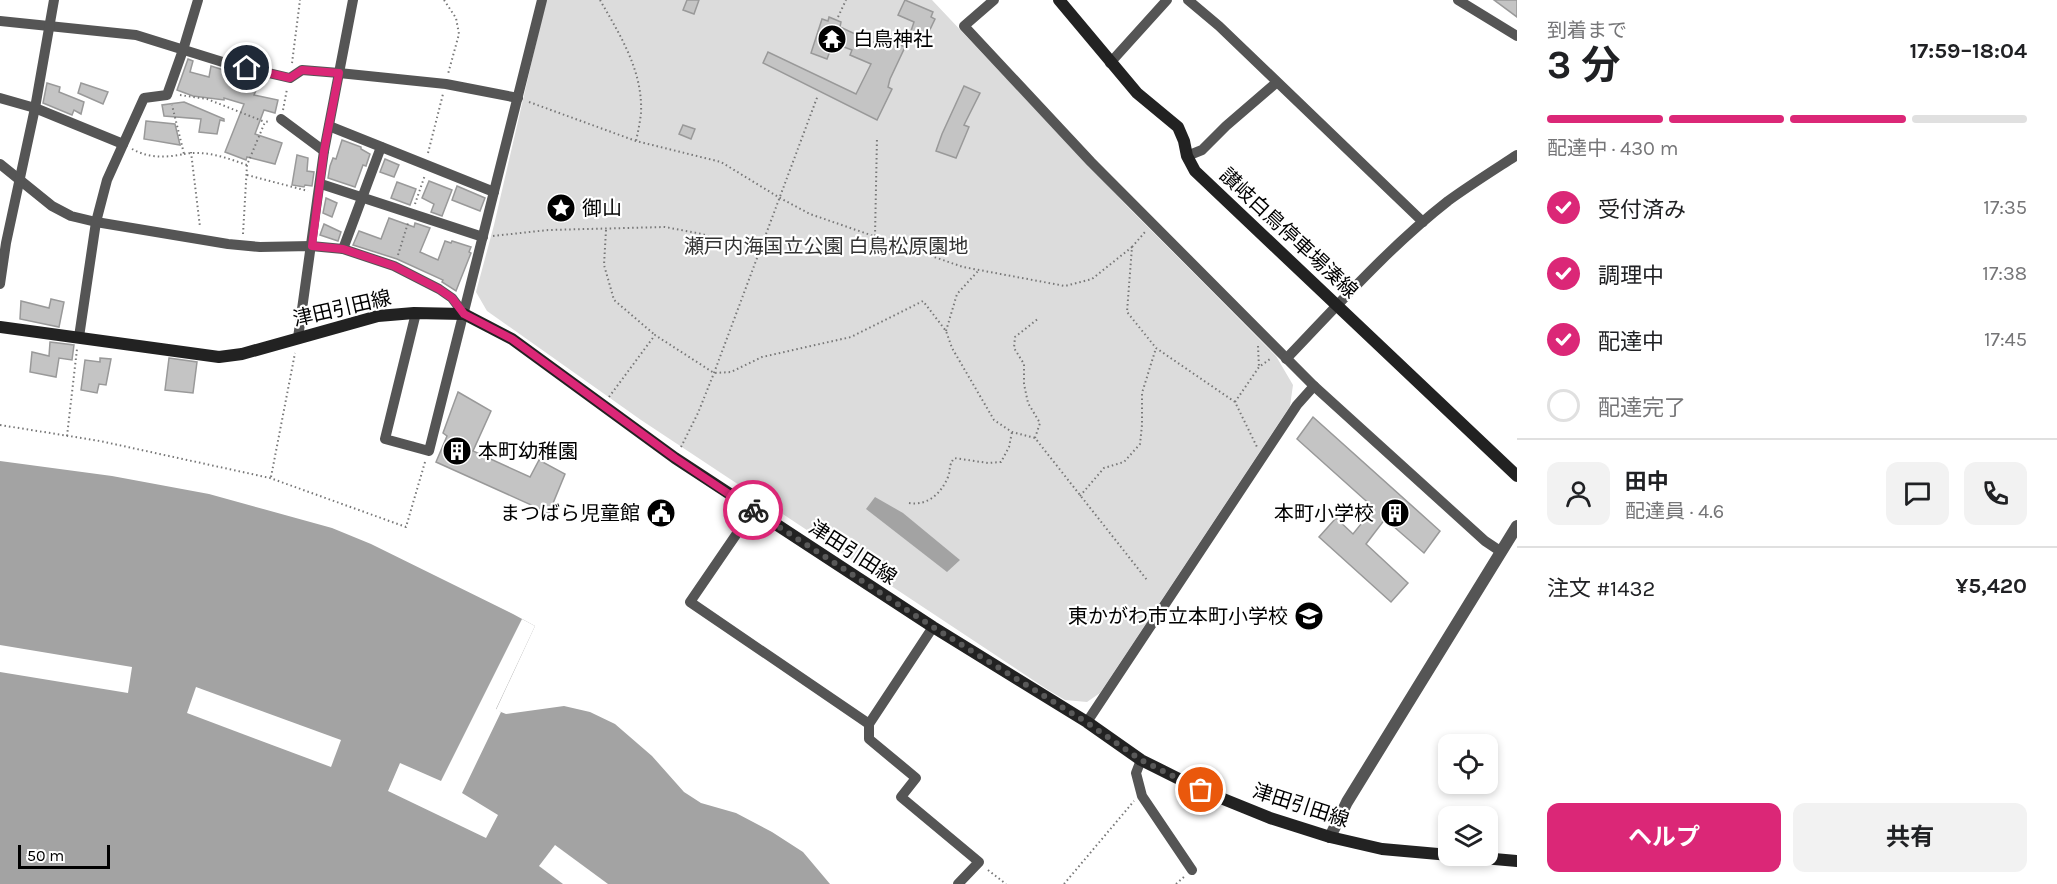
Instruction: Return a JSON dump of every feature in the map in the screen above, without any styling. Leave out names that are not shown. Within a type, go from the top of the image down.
[{"type":"main road","name":"讃岐白鳥停車場湊線","points":[[1059,0],[1137,93],[1178,127],[1184,141],[1186,156],[1195,171],[1517,476]]},
{"type":"main road","name":"津田引田線","points":[[0,327],[219,357],[242,354],[378,316],[414,313],[464,314],[512,339],[675,458],[933,627],[1086,722],[1141,760],[1201,790],[1250,810],[1330,837],[1382,849],[1517,861]]},
{"type":"street","points":[[0,284],[54,0]]},
{"type":"street","points":[[79,337],[96,222],[107,180],[144,98],[167,95],[198,0]]},
{"type":"street","points":[[298,338],[324,151],[353,0]]},
{"type":"street","points":[[414,313],[415,317],[385,439],[429,451],[542,0]]},
{"type":"street","points":[[994,0],[964,26],[1091,162],[1314,386],[1485,541],[1500,551]]},
{"type":"street","points":[[1110,63],[1167,0]]},
{"type":"street","points":[[1188,0],[1219,26],[1423,222]]},
{"type":"street","points":[[1458,0],[1517,36]]},
{"type":"street","points":[[0,21],[136,35],[229,64],[290,78],[302,70],[339,73],[446,84],[518,98]]},
{"type":"street","points":[[1186,156],[1203,150],[1226,126],[1276,83]]},
{"type":"street","points":[[0,98],[35,108],[123,144]]},
{"type":"street","points":[[281,120],[324,151]]},
{"type":"street","points":[[329,126],[494,192]]},
{"type":"street","points":[[343,249],[381,147]]},
{"type":"street","points":[[1283,355],[1423,222],[1449,201],[1517,155]]},
{"type":"street","points":[[0,164],[52,206],[70,216],[202,240],[260,247],[312,246],[343,249],[394,266],[439,289],[452,298],[464,314]]},
{"type":"street","points":[[320,189],[362,196],[483,237]]},
{"type":"street","points":[[1086,722],[1297,405],[1314,386]]},
{"type":"street","points":[[753,510],[690,602],[869,724]]},
{"type":"street","points":[[1330,837],[1347,802],[1517,526]]},
{"type":"street","points":[[933,627],[869,724],[870,739],[916,778],[901,797],[979,862],[958,884]]},
{"type":"street","points":[[1141,760],[1136,773],[1142,796],[1192,870]]},
{"type":"path","points":[[394,266],[428,167],[426,162],[459,34],[456,18],[444,0]]},
{"type":"path","points":[[600,0],[622,39],[637,74],[641,112],[636,141]]},
{"type":"path","points":[[838,16],[846,0]]},
{"type":"path","points":[[167,95],[207,99],[265,122]]},
{"type":"path","points":[[167,95],[172,105],[184,154]]},
{"type":"path","points":[[675,458],[698,413],[714,373],[818,95]]},
{"type":"path","points":[[518,98],[636,141],[721,162],[780,198],[810,213],[963,267],[1065,286],[1092,279],[1131,247],[1153,223]]},
{"type":"path","points":[[875,236],[877,137]]},
{"type":"path","points":[[123,144],[138,152],[167,158],[191,152],[223,156],[247,165]]},
{"type":"path","points":[[191,152],[202,240]]},
{"type":"path","points":[[247,175],[320,189]]},
{"type":"path","points":[[483,237],[548,230],[665,227],[702,234],[759,254]]},
{"type":"path","points":[[606,230],[604,266],[614,300],[655,335],[714,373],[731,372],[762,357],[851,337],[923,301],[946,332],[952,348],[994,420],[1012,432],[1035,438],[1147,580]]},
{"type":"path","points":[[1131,247],[1127,312],[1156,348],[1234,402],[1263,457]]},
{"type":"path","points":[[946,332],[957,294],[979,270]]},
{"type":"path","points":[[1035,438],[1040,423],[1028,403],[1024,384],[1024,364],[1014,348],[1015,337],[1039,318]]},
{"type":"path","points":[[1256,328],[1259,367]]},
{"type":"path","points":[[603,405],[655,335]]},
{"type":"path","points":[[67,436],[79,337]]},
{"type":"path","points":[[270,478],[298,338]]},
{"type":"path","points":[[1080,496],[1104,468],[1124,462],[1140,444],[1142,393],[1156,348]]},
{"type":"path","points":[[1234,402],[1259,367],[1283,355]]},
{"type":"path","points":[[0,424],[270,478],[406,527],[429,451]]},
{"type":"path","points":[[909,503],[919,505],[938,493],[949,475],[948,467],[954,458],[988,463],[1001,462],[1009,447],[1012,432]]},
{"type":"path","points":[[1064,884],[1133,802],[1142,796]]},
{"type":"path","points":[[979,862],[1006,884]]},
{"type":"green space","name":"瀬戸内海国立公園 白鳥松原園地","points":[[546,0],[932,0],[1126,205],[1276,356],[1293,385],[1290,406],[1100,693],[1087,702],[1065,700],[1048,690],[641,420],[487,311],[476,292],[494,225]]},
{"type":"shaded area","points":[[0,461],[112,476],[209,494],[332,528],[371,544],[513,614],[535,626],[496,710],[506,714],[564,706],[590,712],[615,724],[652,756],[684,792],[701,803],[736,813],[772,832],[803,852],[830,884],[0,884]]},
{"type":"shaded area","points":[[875,497],[903,513],[960,560],[947,572],[866,509]]},
{"type":"pier","points":[[522,619],[535,626],[496,709],[501,712],[462,793],[498,815],[486,838],[388,791],[400,763],[441,781]]},
{"type":"pier","points":[[0,645],[132,667],[128,693],[0,672]]},
{"type":"pier","points":[[196,687],[341,740],[331,767],[187,713]]},
{"type":"pier","points":[[555,845],[608,884],[563,884],[539,866]]},
{"type":"building","points":[[687,0],[699,0],[694,14],[683,10]]},
{"type":"building","points":[[905,0],[933,12],[931,17],[935,19],[924,42],[910,34],[914,22],[898,15]]},
{"type":"building","points":[[1494,0],[1517,0],[1517,17]]},
{"type":"building","points":[[829,17],[841,22],[840,27],[879,45],[883,37],[905,47],[890,79],[888,87],[892,89],[877,120],[763,63],[768,52],[856,94],[871,64],[850,55],[852,50],[833,43],[827,59],[811,53],[822,19],[828,21]]},
{"type":"building","points":[[188,59],[193,61],[190,72],[209,77],[211,66],[230,72],[228,80],[257,88],[254,95],[278,100],[275,113],[264,110],[255,134],[282,143],[275,164],[247,157],[246,160],[225,152],[244,104],[224,98],[224,100],[193,96],[177,90]]},
{"type":"building","points":[[47,83],[60,87],[59,92],[84,102],[81,114],[74,110],[72,115],[43,103]]},
{"type":"building","points":[[81,83],[108,92],[103,104],[78,93]]},
{"type":"building","points":[[964,86],[980,93],[964,125],[969,127],[956,158],[936,151]]},
{"type":"building","points":[[184,102],[224,119],[224,121],[220,120],[217,134],[199,132],[201,119],[164,116],[162,105]]},
{"type":"building","points":[[146,121],[175,124],[180,145],[144,139]]},
{"type":"building","points":[[683,125],[695,129],[691,139],[679,134]]},
{"type":"building","points":[[342,140],[361,147],[370,154],[366,166],[363,165],[355,187],[328,178],[330,166],[333,158],[336,159]]},
{"type":"building","points":[[297,155],[308,158],[307,171],[314,172],[312,186],[292,185]]},
{"type":"building","points":[[385,159],[399,165],[394,177],[380,172]]},
{"type":"building","points":[[429,181],[452,190],[442,216],[431,212],[434,204],[422,198]]},
{"type":"building","points":[[397,182],[416,189],[410,205],[391,198]]},
{"type":"building","points":[[457,186],[485,198],[480,211],[452,200]]},
{"type":"building","points":[[326,198],[337,203],[332,217],[323,213]]},
{"type":"building","points":[[389,218],[414,227],[415,223],[430,228],[420,252],[438,260],[445,241],[471,247],[469,252],[471,253],[456,291],[442,282],[443,280],[397,259],[353,245],[359,231],[381,239]]},
{"type":"building","points":[[324,224],[341,232],[338,241],[320,235]]},
{"type":"building","points":[[51,299],[64,302],[59,327],[20,319],[21,301],[49,308]]},
{"type":"building","points":[[50,342],[74,345],[72,360],[59,358],[56,377],[30,372],[32,352],[49,356]]},
{"type":"building","points":[[100,358],[111,359],[106,385],[99,384],[97,393],[81,390],[85,360],[100,362]]},
{"type":"building","points":[[169,358],[197,362],[193,393],[165,390]]},
{"type":"building","name":"本町幼稚園","points":[[458,392],[491,411],[473,451],[530,477],[539,460],[565,474],[549,513],[436,462],[447,436],[443,433]]},
{"type":"building","name":"本町小学校","points":[[1313,417],[1440,531],[1424,553],[1385,519],[1366,544],[1408,583],[1391,602],[1319,537],[1336,518],[1353,534],[1374,508],[1297,439]]},
{"type":"way so far","points":[[753,510],[933,627],[1086,722],[1141,760],[1201,790]]},
{"type":"place","name":"白鳥神社","points":[[832,39]]},
{"type":"place","name":"御山","points":[[561,208]]},
{"type":"place","name":"本町幼稚園","points":[[457,451]]},
{"type":"place","name":"まつばら児童館","points":[[661,513]]},
{"type":"place","name":"本町小学校","points":[[1395,513]]},
{"type":"place","name":"東かがわ市立本町小学校","points":[[1309,616]]},
{"type":"route","points":[[247,68],[290,78],[302,70],[339,73],[324,151],[312,246],[343,249],[394,266],[439,289],[452,298],[464,314],[512,339],[675,458],[753,510]]}]
